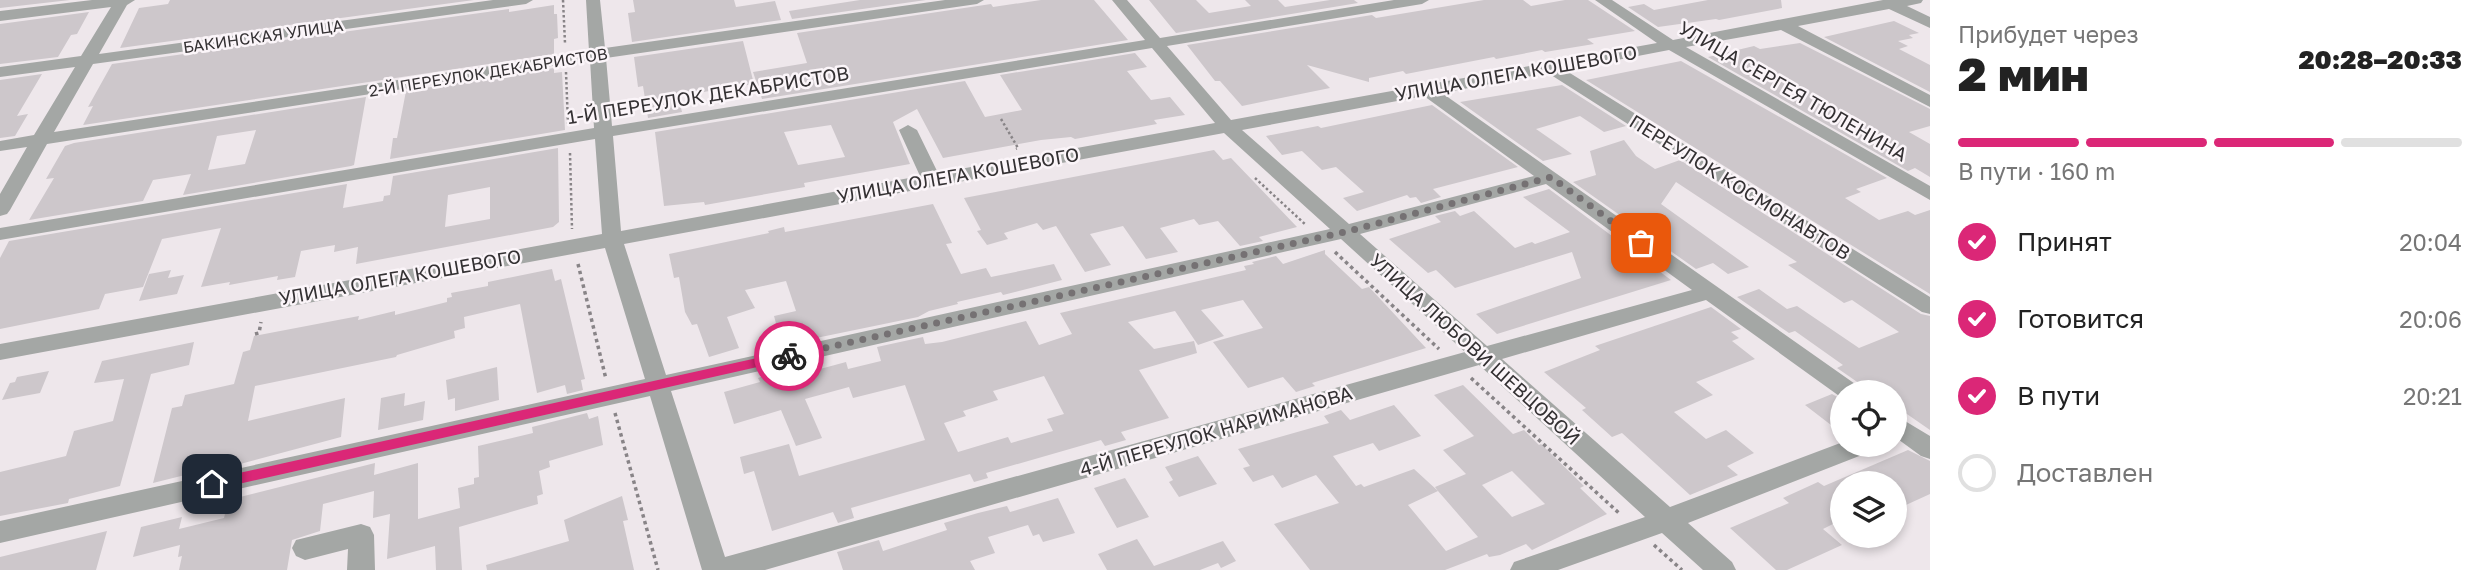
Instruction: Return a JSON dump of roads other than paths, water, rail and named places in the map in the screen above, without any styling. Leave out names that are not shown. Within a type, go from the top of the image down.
[{"type":"street","points":[[0,210],[122,0]]},
{"type":"street","points":[[0,16],[128,0]]},
{"type":"street","name":"БАКИНСКАЯ УЛИЦА","points":[[0,72],[526,0]]},
{"type":"street","points":[[593,0],[612,239],[716,570]]},
{"type":"street","name":"2-Й ПЕРЕУЛОК ДЕКАБРИСТОВ","points":[[0,146],[977,0]]},
{"type":"street","name":"УЛИЦА ЛЮБОВИ ШЕВЦОВОЙ","points":[[1119,0],[1227,126],[1722,570]]},
{"type":"street","name":"1-Й ПЕРЕУЛОК ДЕКАБРИСТОВ","points":[[0,234],[605,132],[1157,45],[1422,0]]},
{"type":"street","name":"УЛИЦА СЕРГЕЯ ТЮЛЕНИНА","points":[[1602,0],[1671,45],[1930,194]]},
{"type":"street","name":"УЛИЦА ОЛЕГА КОШЕВОГО","points":[[0,352],[1671,45],[1888,2],[1916,0]]},
{"type":"street","points":[[1888,2],[1930,23]]},
{"type":"street","points":[[1783,24],[1930,102]]},
{"type":"street","name":"ПЕРЕУЛОК КОСМОНАВТОВ","points":[[1550,67],[1930,307]]},
{"type":"street","points":[[1427,90],[1833,380]]},
{"type":"street","points":[[908,130],[931,179]]},
{"type":"street","points":[[0,532],[1345,232],[1551,177]]},
{"type":"street","name":"4-Й ПЕРЕУЛОК НАРИМАНОВА","points":[[723,570],[1709,292]]},
{"type":"street","points":[[1907,435],[1930,449]]},
{"type":"street","points":[[1524,570],[1667,520],[1830,457]]},
{"type":"street","points":[[305,548],[361,535],[361,570]]}]
